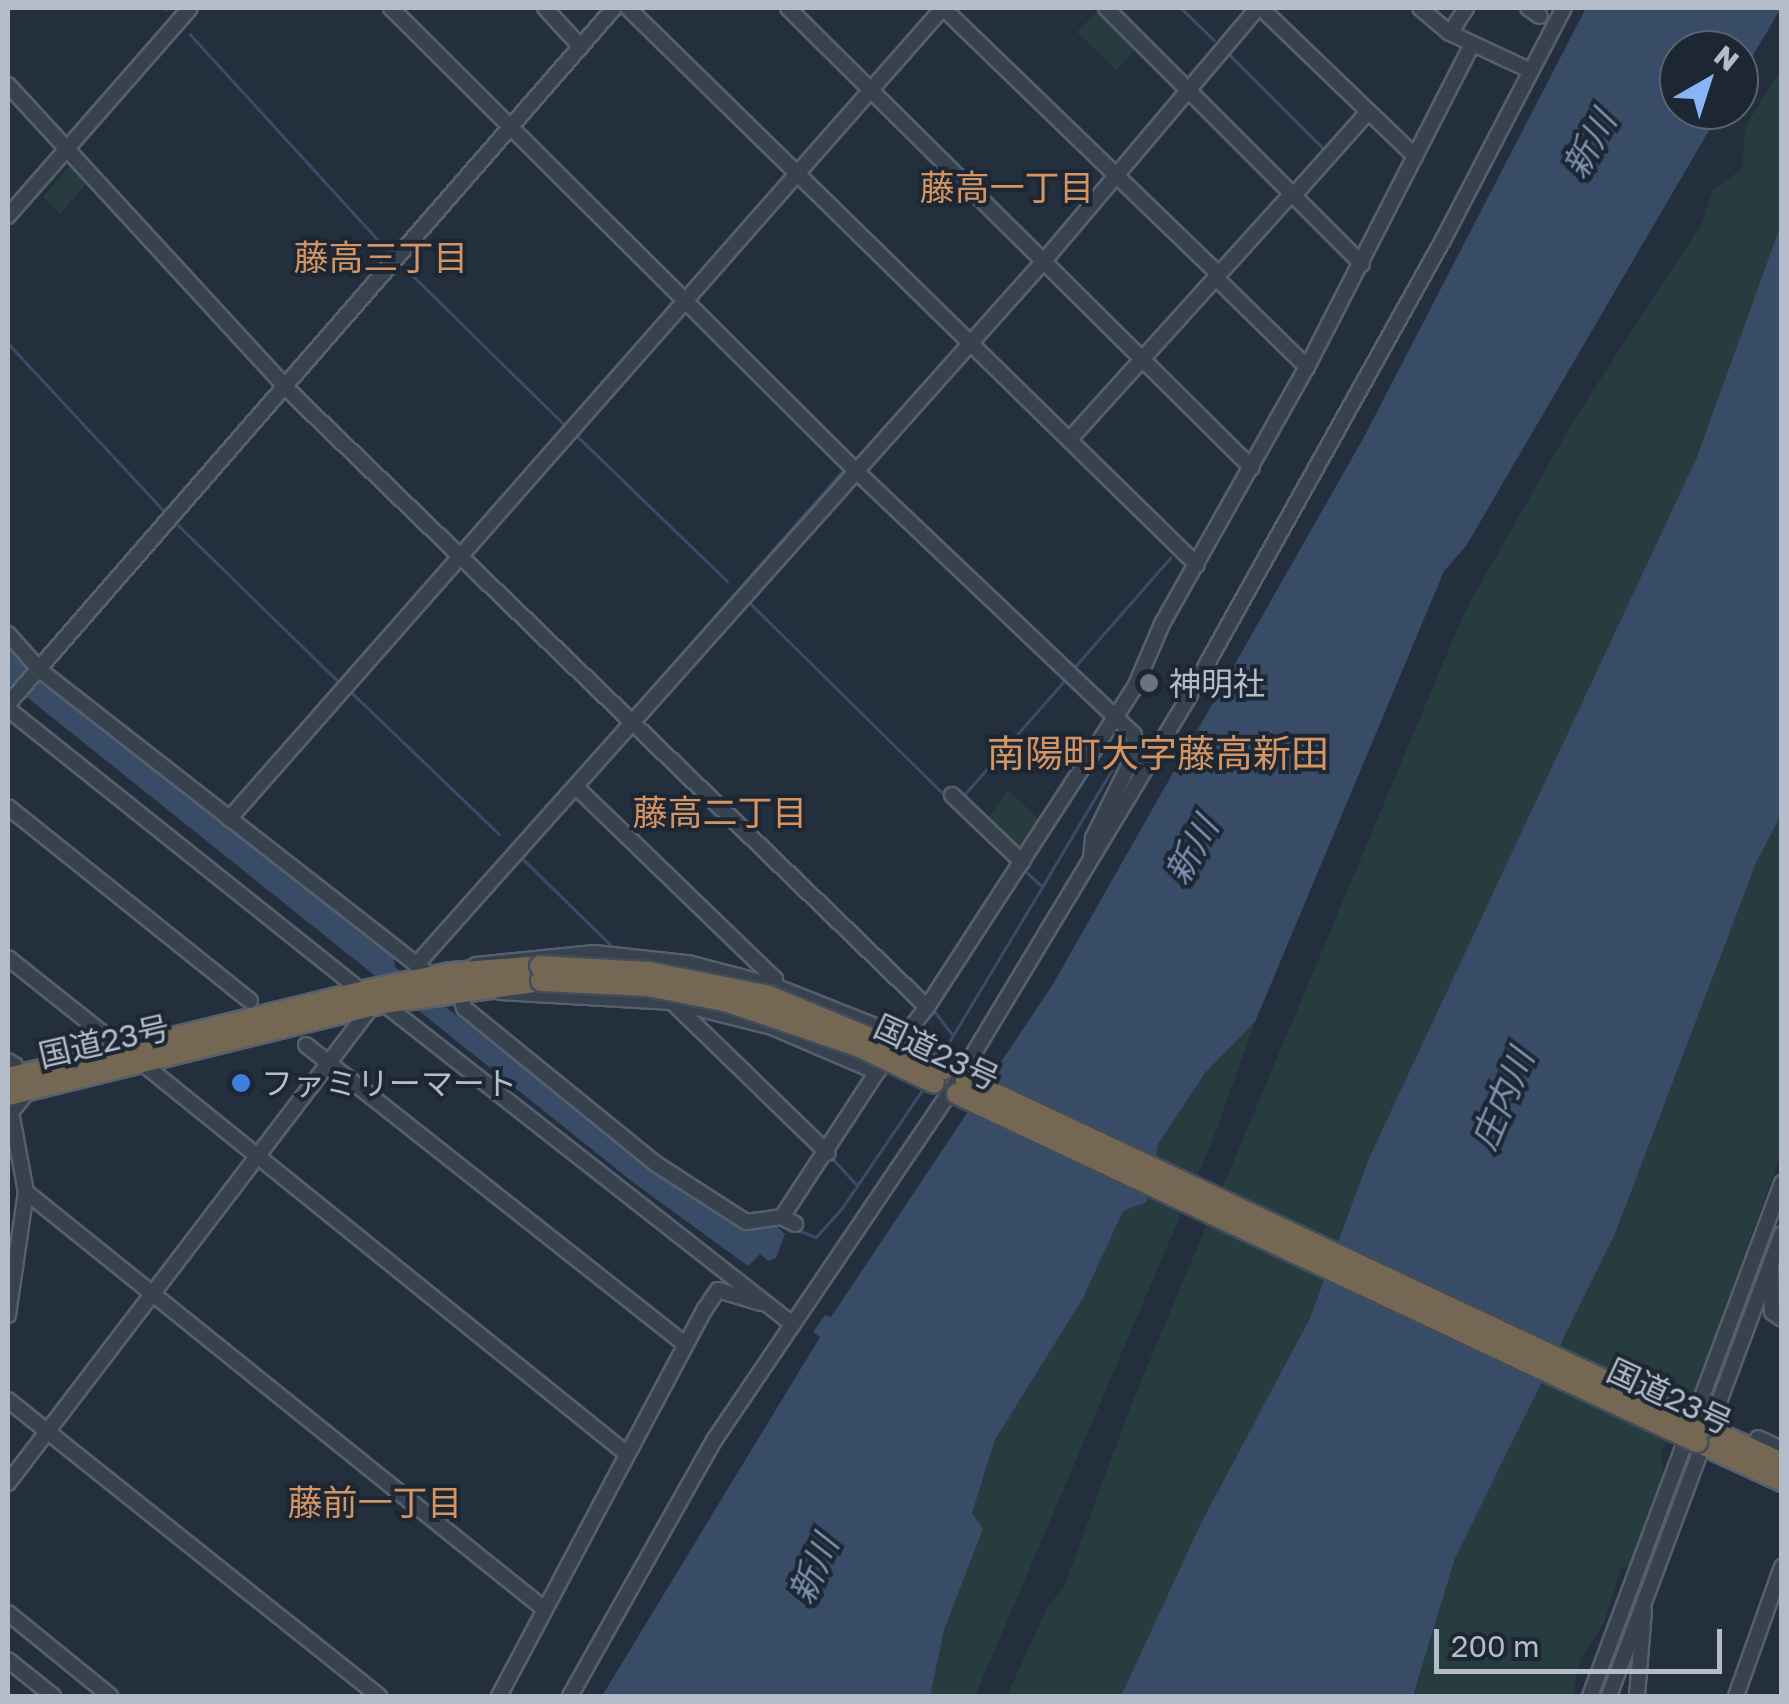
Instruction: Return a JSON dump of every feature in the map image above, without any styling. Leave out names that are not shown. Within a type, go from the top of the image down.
[{"type":"highway","name":"国道23号","points":[[18,1093],[446,980],[540,973],[648,986],[728,1002],[952,1083],[1709,1439],[1782,1481]]},
{"type":"highway","name":"国道23号","points":[[9,1068],[339,998],[372,998]]},
{"type":"highway","points":[[9,1068],[339,998]]},
{"type":"highway","name":"国道23号","points":[[1709,1439],[1782,1463]]},
{"type":"street","points":[[8,216],[190,8]]},
{"type":"street","points":[[391,8],[856,471],[1112,720],[1134,735],[1135,753],[1093,838],[1090,862]]},
{"type":"street","points":[[545,8],[581,47]]},
{"type":"street","points":[[614,8],[512,132],[8,707],[372,998],[792,1323]]},
{"type":"street","points":[[628,8],[1197,564]]},
{"type":"street","points":[[788,8],[1252,468]]},
{"type":"street","points":[[229,819],[943,8],[1307,366]]},
{"type":"street","points":[[1106,8],[1362,264]]},
{"type":"street","points":[[446,980],[576,787],[630,719],[1044,261],[1112,174],[1259,8],[1416,156]]},
{"type":"street","points":[[1420,8],[1450,33],[1531,71]]},
{"type":"street","points":[[1450,33],[1466,8]]},
{"type":"street","points":[[570,1696],[715,1439],[952,1083],[1090,862],[1285,528],[1564,8]]},
{"type":"street","points":[[8,634],[40,673],[446,980],[464,1008],[656,1164],[746,1222],[788,1221],[876,1072],[901,1036],[930,1005],[1112,720],[1362,264],[1472,45]]},
{"type":"street","points":[[8,85],[288,390],[930,1005]]},
{"type":"street","points":[[1070,440],[1368,112]]},
{"type":"street","points":[[576,787],[775,979],[772,985]]},
{"type":"street","points":[[952,796],[1022,862]]},
{"type":"street","points":[[8,807],[250,1001]]},
{"type":"street","points":[[446,980],[494,959],[594,953],[688,964],[772,985],[901,1036]]},
{"type":"street","points":[[8,958],[115,1043]]},
{"type":"street","points":[[446,980],[509,994],[672,1002],[772,1027],[876,1072]]},
{"type":"street","points":[[8,1484],[331,1066],[372,998]]},
{"type":"street","points":[[672,1002],[828,1153]]},
{"type":"street","points":[[306,1045],[684,1344]]},
{"type":"street","points":[[142,1063],[627,1454]]},
{"type":"street","points":[[8,1314],[26,1192],[10,1112],[18,1093]]},
{"type":"street","points":[[1590,1696],[1782,1183]]},
{"type":"street","points":[[26,1192],[543,1608]]},
{"type":"street","points":[[1610,1696],[1709,1439],[1782,1234]]},
{"type":"street","points":[[1770,1264],[1772,1312],[1782,1319]]},
{"type":"street","points":[[500,1696],[684,1344],[718,1290],[771,1306]]},
{"type":"street","points":[[8,1400],[379,1696]]},
{"type":"street","points":[[1758,1438],[1782,1449]]},
{"type":"street","points":[[1736,1696],[1782,1567]]},
{"type":"street","points":[[1637,1696],[1643,1606]]},
{"type":"street","points":[[8,1613],[110,1696]]},
{"type":"street","points":[[8,1660],[53,1696]]},
{"type":"green space","points":[[1101,8],[1140,45],[1116,70],[1077,32]]},
{"type":"green space","points":[[1781,69],[1781,224],[1697,457],[1369,1158],[1310,1318],[1202,1521],[1121,1696],[1007,1696],[1048,1606],[1064,1587],[1131,1405],[1465,611],[1574,420],[1702,223],[1713,190],[1742,169],[1745,130],[1759,130],[1759,104]]},
{"type":"green space","points":[[73,162],[89,181],[60,214],[43,197]]},
{"type":"green space","points":[[1008,790],[1042,822],[1023,854],[985,822]]},
{"type":"green space","points":[[1781,815],[1781,1153],[1692,1398],[1660,1452],[1665,1480],[1634,1565],[1621,1568],[1604,1623],[1580,1659],[1573,1696],[1413,1696],[1455,1558],[1615,1234],[1756,863]]},
{"type":"green space","points":[[1255,1022],[1211,1144],[975,1696],[930,1696],[944,1630],[983,1529],[972,1513],[995,1440],[1083,1298],[1123,1211],[1147,1202],[1157,1144],[1205,1073]]},
{"type":"water","name":"新川","points":[[1586,8],[1781,8],[1759,45],[1759,30],[1659,30],[1659,130],[1709,130],[1466,546],[1444,571],[1255,1022],[1205,1073],[1158,1144],[1147,1202],[1123,1211],[1083,1298],[995,1440],[972,1513],[983,1529],[944,1630],[930,1696],[602,1696],[820,1337],[813,1332],[825,1315],[831,1317],[1053,984],[1364,437]]},
{"type":"water","name":"庄内川","points":[[1781,224],[1781,815],[1756,863],[1615,1234],[1455,1558],[1413,1696],[1121,1696],[1202,1521],[1310,1318],[1369,1158],[1697,457]]},
{"type":"water","points":[[844,468],[848,473],[508,858],[504,854]]},
{"type":"water","points":[[8,641],[40,678],[394,958],[395,967],[448,1009],[743,1226],[773,1223],[785,1234],[776,1258],[768,1261],[760,1254],[748,1266],[634,1183],[8,682]]},
{"type":"waterway","points":[[1181,8],[1214,40]]},
{"type":"waterway","points":[[190,34],[390,253]]},
{"type":"waterway","points":[[1228,53],[1325,150]]},
{"type":"waterway","points":[[404,267],[564,424]]},
{"type":"waterway","points":[[8,343],[167,514]]},
{"type":"waterway","points":[[574,433],[727,581]]},
{"type":"waterway","points":[[178,525],[339,682]]},
{"type":"waterway","points":[[1072,670],[1170,558]]},
{"type":"waterway","points":[[749,602],[947,797]]},
{"type":"waterway","points":[[964,795],[1065,680]]},
{"type":"waterway","points":[[349,690],[499,834]]},
{"type":"waterway","points":[[1042,887],[1126,746],[1124,736]]},
{"type":"waterway","points":[[522,858],[614,948]]},
{"type":"waterway","points":[[1000,881],[1010,866]]},
{"type":"waterway","points":[[940,1057],[1042,887],[1025,871]]},
{"type":"waterway","points":[[933,1009],[951,1033]]},
{"type":"waterway","points":[[797,1230],[816,1237],[842,1208],[925,1086]]},
{"type":"waterway","points":[[833,1159],[856,1184]]},
{"type":"place","name":"神明社","points":[[1149,683]]},
{"type":"place","name":"ファミリーマート","points":[[241,1083]]},
{"type":"district","name":"藤高一丁目","points":[[1007,187]]},
{"type":"district","name":"藤高三丁目","points":[[381,257]]},
{"type":"district","name":"南陽町大字藤高新田","points":[[1158,753]]},
{"type":"district","name":"藤高二丁目","points":[[720,812]]},
{"type":"district","name":"藤前一丁目","points":[[375,1502]]}]
